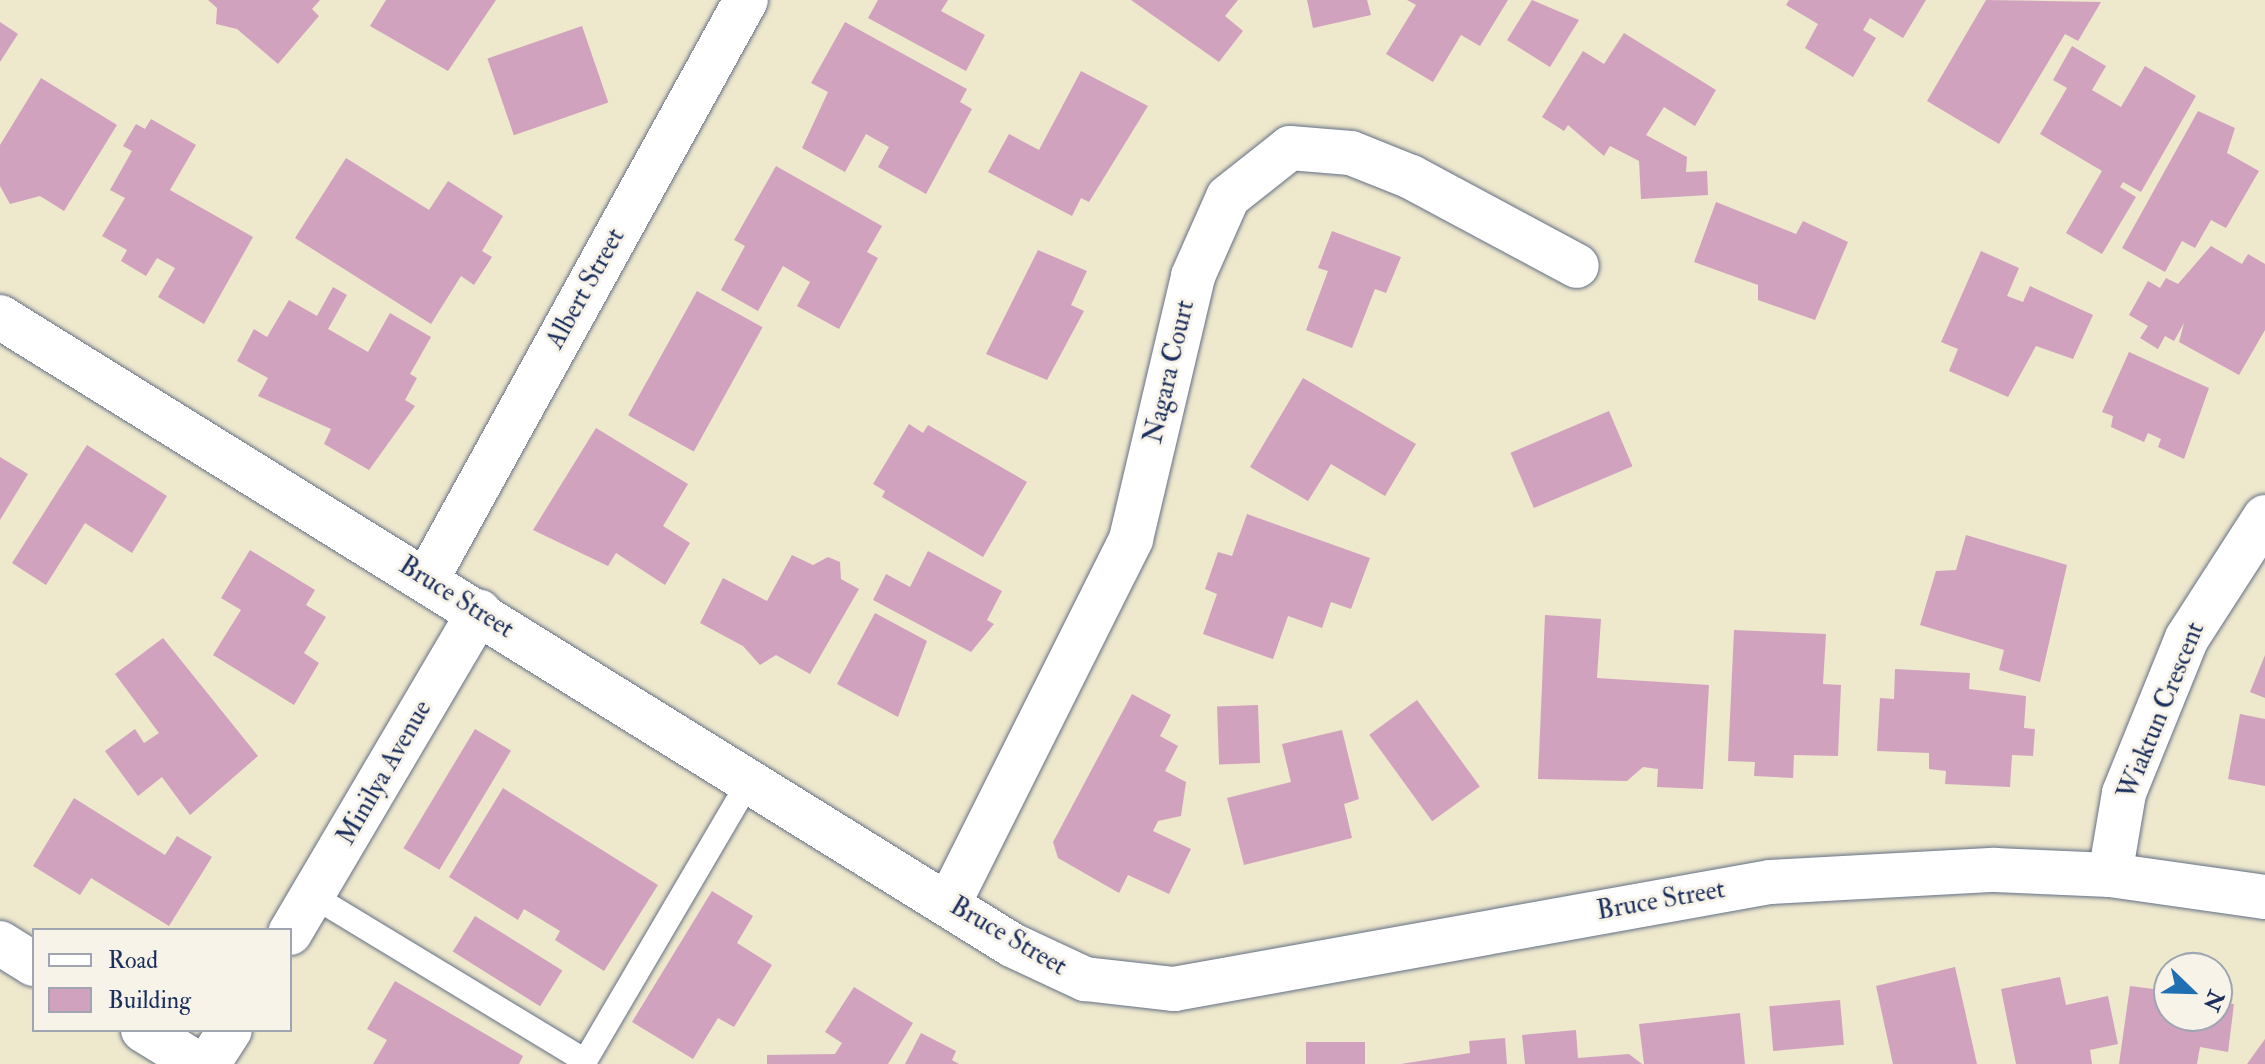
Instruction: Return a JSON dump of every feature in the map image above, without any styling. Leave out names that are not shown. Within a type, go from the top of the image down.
[{"type":"street","name":"Albert Street","points":[[427,579],[745,0]]},
{"type":"street","name":"Nagara Court","points":[[949,903],[1131,539],[1193,276],[1228,197],[1290,148],[1351,153],[1411,177],[1577,266]]},
{"type":"street","name":"Bruce Street","points":[[0,317],[427,579],[1012,945],[1085,979],[1174,989],[1770,882],[1995,870],[2110,875],[2265,897]]},
{"type":"street","name":"Wiaktun Crescent","points":[[2110,875],[2124,793],[2187,638],[2265,517]]},
{"type":"street","name":"Minilya Avenue","points":[[292,930],[479,612]]},
{"type":"street","points":[[0,943],[32,963]]},
{"type":"street","points":[[146,1032],[198,1064]]},
{"type":"street","points":[[208,1064],[229,1032]]},
{"type":"lane","points":[[313,896],[585,1061],[750,780]]},
{"type":"building","points":[[208,0],[320,0],[312,9],[319,16],[278,64],[237,29],[216,24],[217,8]]},
{"type":"building","points":[[386,0],[496,0],[448,71],[370,26]]},
{"type":"building","points":[[878,0],[948,0],[941,11],[985,35],[966,71],[868,18]]},
{"type":"building","points":[[1131,0],[1238,0],[1225,16],[1243,31],[1219,62]]},
{"type":"building","points":[[1307,0],[1367,0],[1371,15],[1313,28]]},
{"type":"building","points":[[1407,0],[1508,0],[1480,46],[1461,35],[1433,82],[1386,54],[1416,5]]},
{"type":"building","points":[[1532,0],[1579,20],[1550,67],[1507,40]]},
{"type":"building","points":[[1789,0],[1926,0],[1903,38],[1870,18],[1863,30],[1876,38],[1853,77],[1805,48],[1818,24],[1786,5]]},
{"type":"building","points":[[1986,0],[2101,2],[2078,41],[2065,34],[1999,144],[1927,101]]},
{"type":"building","points":[[0,22],[18,34],[0,62]]},
{"type":"building","points":[[845,22],[967,89],[960,102],[972,109],[926,194],[878,167],[889,147],[866,134],[845,172],[802,148],[828,92],[811,83]]},
{"type":"building","points":[[582,26],[608,103],[514,135],[487,59]]},
{"type":"building","points":[[1624,33],[1716,90],[1695,126],[1664,107],[1646,135],[1687,157],[1686,172],[1707,171],[1708,195],[1641,199],[1639,161],[1610,146],[1604,156],[1568,125],[1564,131],[1542,117],[1583,51],[1604,64]]},
{"type":"building","points":[[2072,46],[2106,66],[2092,90],[2121,107],[2145,66],[2196,96],[2141,192],[2123,182],[2120,187],[2136,197],[2102,254],[2066,233],[2102,171],[2040,134],[2067,88],[2053,80]]},
{"type":"building","points":[[1081,71],[1148,106],[1089,202],[1081,198],[1072,216],[988,172],[1009,134],[1039,150]]},
{"type":"building","points":[[41,78],[117,125],[64,211],[40,196],[10,204],[0,186],[0,145]]},
{"type":"building","points":[[2198,111],[2235,128],[2227,153],[2259,171],[2226,228],[2211,220],[2195,248],[2182,241],[2165,272],[2122,248]]},
{"type":"building","points":[[151,119],[196,145],[170,190],[253,237],[204,324],[158,297],[175,268],[157,258],[146,276],[121,261],[127,250],[102,236],[125,198],[110,190],[132,151],[123,146],[136,124],[145,129]]},
{"type":"building","points":[[346,158],[429,210],[448,181],[503,216],[482,251],[492,257],[474,285],[461,276],[431,324],[295,238]]},
{"type":"building","points":[[776,166],[882,226],[867,252],[878,258],[839,329],[797,306],[810,282],[783,266],[758,311],[721,290],[745,246],[734,240]]},
{"type":"building","points":[[1716,202],[1796,234],[1803,221],[1848,242],[1815,320],[1758,300],[1758,285],[1694,262]]},
{"type":"building","points":[[1332,231],[1401,257],[1386,293],[1375,289],[1352,348],[1306,330],[1328,271],[1318,268]]},
{"type":"building","points":[[2211,246],[2242,264],[2248,254],[2265,264],[2265,330],[2239,375],[2179,342],[2184,323],[2174,341],[2165,336],[2158,349],[2140,338],[2148,326],[2129,315],[2148,281],[2160,288],[2166,278],[2178,284]]},
{"type":"building","points":[[1038,250],[1087,271],[1071,305],[1084,311],[1047,380],[986,354]]},
{"type":"building","points":[[1981,251],[2019,268],[2007,296],[2023,302],[2030,286],[2093,315],[2073,359],[2036,346],[2008,397],[1949,371],[1958,349],[1941,342]]},
{"type":"building","points":[[333,287],[347,295],[328,329],[368,352],[390,313],[431,337],[410,374],[417,378],[405,400],[415,406],[369,470],[324,444],[331,429],[258,396],[268,378],[237,361],[254,329],[267,337],[289,300],[317,316]]},
{"type":"building","points":[[697,291],[763,327],[694,452],[628,415]]},
{"type":"building","points":[[2129,352],[2209,388],[2184,459],[2158,447],[2161,439],[2148,433],[2144,442],[2111,427],[2113,416],[2102,412]]},
{"type":"building","points":[[1303,378],[1416,444],[1385,496],[1331,464],[1308,501],[1250,467]]},
{"type":"building","points":[[1609,411],[1632,466],[1534,508],[1511,453]]},
{"type":"building","points":[[909,424],[923,433],[928,425],[1027,482],[983,557],[882,497],[885,491],[873,484]]},
{"type":"building","points":[[596,428],[688,484],[663,526],[690,543],[665,585],[616,553],[608,566],[533,530]]},
{"type":"building","points":[[87,445],[167,496],[132,553],[85,523],[46,585],[12,563]]},
{"type":"building","points":[[0,457],[28,474],[0,520]]},
{"type":"building","points":[[1247,514],[1370,558],[1351,609],[1331,602],[1322,628],[1288,616],[1273,659],[1203,634],[1217,594],[1205,589],[1218,552],[1232,556]]},
{"type":"building","points":[[1966,535],[2067,565],[2040,682],[1999,670],[2004,650],[1920,625],[1936,571],[1956,570]]},
{"type":"building","points":[[250,550],[315,590],[306,605],[326,617],[304,653],[319,663],[294,705],[213,655],[241,610],[221,598]]},
{"type":"building","points":[[928,551],[1002,591],[987,620],[994,624],[971,652],[873,600],[886,574],[910,587]]},
{"type":"building","points":[[792,555],[813,565],[828,557],[840,562],[841,579],[859,589],[810,674],[776,655],[760,665],[743,646],[700,623],[723,578],[767,601]]},
{"type":"building","points":[[875,613],[927,641],[898,717],[837,684]]},
{"type":"building","points":[[1545,615],[1601,619],[1597,678],[1709,685],[1703,789],[1657,787],[1658,769],[1643,767],[1627,781],[1538,779]]},
{"type":"building","points":[[1734,630],[1826,634],[1823,684],[1841,685],[1838,756],[1794,755],[1793,778],[1754,776],[1755,762],[1728,761]]},
{"type":"building","points":[[163,638],[258,756],[190,815],[162,777],[138,796],[105,751],[135,729],[144,743],[159,733],[115,674]]},
{"type":"building","points":[[2265,655],[2265,698],[2250,692]]},
{"type":"building","points":[[1895,669],[1970,673],[1969,689],[2026,696],[2024,728],[2035,729],[2033,756],[2012,755],[2010,787],[1945,784],[1946,771],[1929,769],[1929,753],[1877,751],[1880,698],[1894,699]]},
{"type":"building","points":[[1132,694],[1171,715],[1160,736],[1178,746],[1165,771],[1186,782],[1181,816],[1158,821],[1153,831],[1191,849],[1169,894],[1128,875],[1119,893],[1058,858],[1053,842]]},
{"type":"building","points":[[1417,700],[1480,787],[1432,821],[1369,735]]},
{"type":"building","points":[[1258,705],[1260,763],[1219,764],[1217,706]]},
{"type":"building","points":[[2240,714],[2265,719],[2265,786],[2228,779]]},
{"type":"building","points":[[475,729],[511,751],[439,870],[403,848]]},
{"type":"building","points":[[1342,730],[1359,799],[1344,804],[1352,838],[1244,865],[1227,798],[1291,782],[1282,744]]},
{"type":"building","points":[[503,788],[658,885],[604,971],[555,940],[560,931],[524,909],[518,920],[449,877]]},
{"type":"building","points":[[74,798],[165,855],[177,836],[212,857],[169,926],[91,878],[80,895],[33,866]]},
{"type":"building","points":[[712,891],[753,916],[737,943],[772,965],[734,1027],[718,1018],[693,1059],[632,1022]]},
{"type":"building","points":[[475,916],[562,971],[540,1006],[453,952]]},
{"type":"building","points":[[1955,967],[1977,1064],[1893,1064],[1876,986]]},
{"type":"building","points":[[2060,977],[2066,1005],[2108,996],[2118,1044],[2090,1050],[2092,1064],[2016,1064],[2001,989]]},
{"type":"building","points":[[395,981],[523,1056],[519,1064],[373,1064],[387,1040],[367,1029]]},
{"type":"building","points":[[2130,986],[2153,989],[2153,1032],[2230,1032],[2228,1052],[2200,1047],[2197,1064],[2119,1064]]},
{"type":"building","points":[[854,987],[913,1023],[888,1064],[767,1064],[767,1055],[835,1054],[842,1043],[825,1032]]},
{"type":"building","points":[[1840,1000],[1844,1045],[1773,1051],[1769,1006]]},
{"type":"building","points":[[1740,1013],[1745,1064],[1644,1064],[1639,1024]]},
{"type":"building","points":[[1576,1030],[1578,1058],[1629,1054],[1642,1064],[1525,1064],[1522,1035]]},
{"type":"building","points":[[921,1033],[956,1051],[952,1060],[959,1064],[905,1064]]},
{"type":"building","points":[[1505,1038],[1507,1064],[1401,1064],[1470,1053],[1469,1041]]},
{"type":"building","points":[[2265,1039],[2265,1064],[2247,1064]]},
{"type":"building","points":[[1306,1042],[1365,1042],[1365,1064],[1306,1064]]}]
